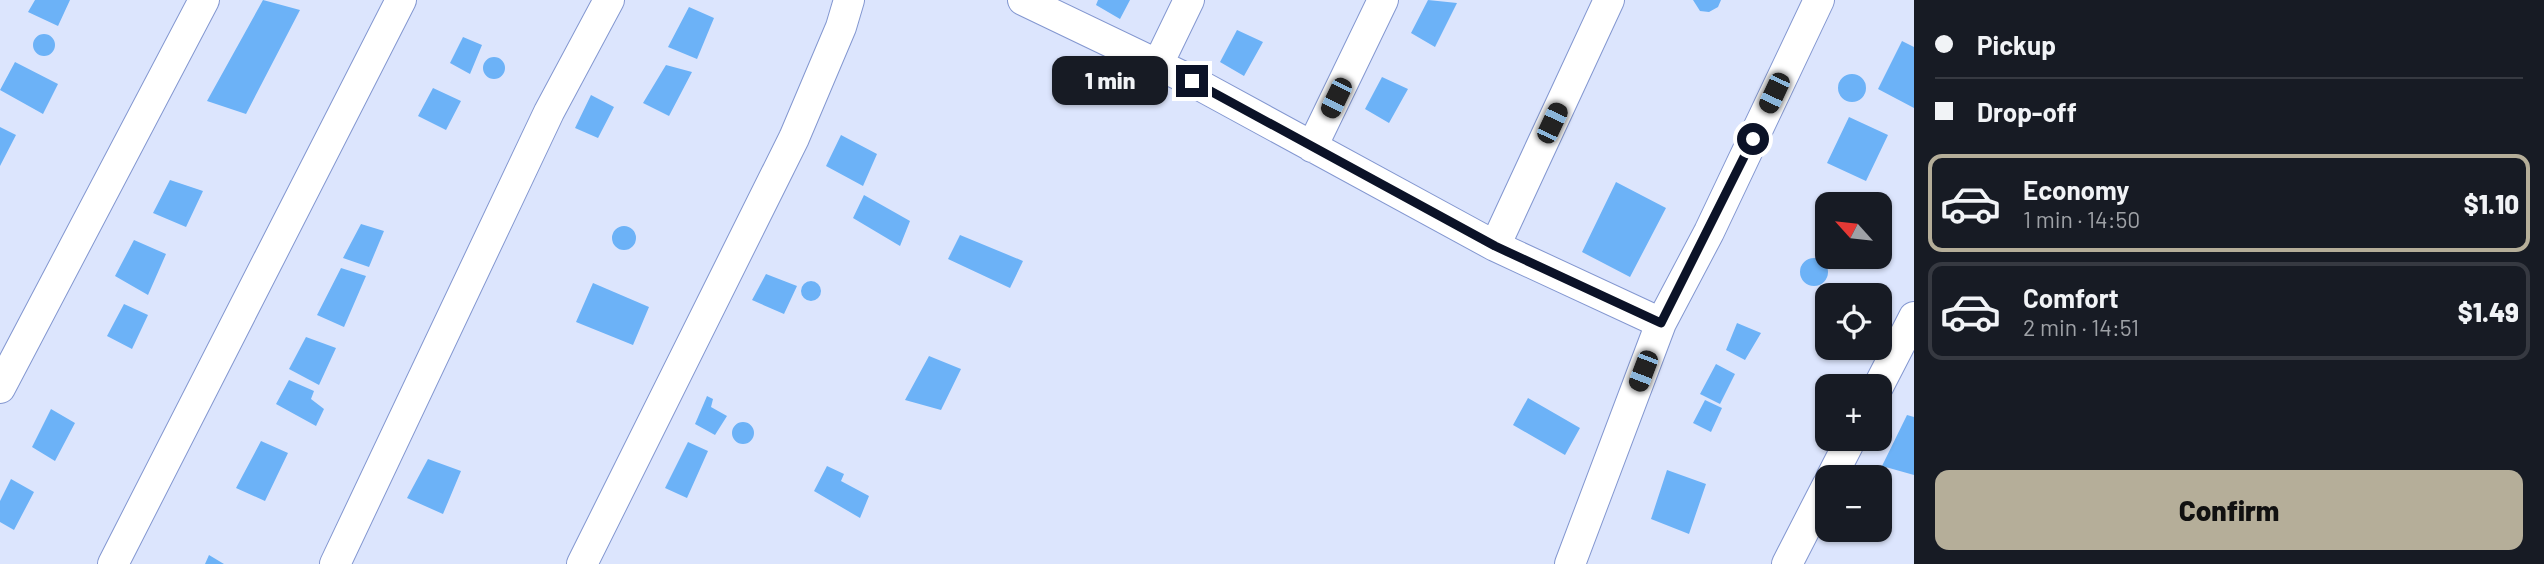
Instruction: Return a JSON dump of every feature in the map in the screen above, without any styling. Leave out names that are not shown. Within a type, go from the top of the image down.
[{"type":"street","points":[[0,388],[204,0]]},
{"type":"street","points":[[113,564],[401,0]]},
{"type":"street","points":[[335,564],[549,112],[609,0]]},
{"type":"street","points":[[582,564],[794,138],[841,27],[849,0]]},
{"type":"street","points":[[1023,0],[1158,64],[1495,246],[1661,323]]},
{"type":"street","points":[[1158,64],[1189,0]]},
{"type":"street","points":[[1312,147],[1383,0]]},
{"type":"street","points":[[1495,246],[1609,0]]},
{"type":"street","points":[[1570,564],[1661,323],[1709,232],[1819,0]]},
{"type":"street","points":[[1885,374],[1914,317]]},
{"type":"street","points":[[1787,564],[1815,509]]},
{"type":"building","points":[[35,0],[70,0],[58,26],[28,12]]},
{"type":"building","points":[[263,0],[300,10],[246,114],[207,101]]},
{"type":"building","points":[[1098,0],[1130,0],[1120,19],[1096,5]]},
{"type":"building","points":[[1428,0],[1457,3],[1435,47],[1411,33]]},
{"type":"building","points":[[1693,0],[1721,0],[1718,7],[1709,12],[1700,11]]},
{"type":"building","points":[[689,7],[714,18],[697,59],[668,47]]},
{"type":"building","points":[[1237,30],[1263,42],[1244,76],[1220,62]]},
{"type":"building","points":[[44,34],[54,41],[55,45],[48,55],[44,56],[34,49],[33,45],[40,35]]},
{"type":"building","points":[[463,37],[482,45],[470,74],[450,63]]},
{"type":"building","points":[[1902,41],[1914,47],[1914,108],[1878,89]]},
{"type":"building","points":[[494,57],[502,60],[505,68],[502,76],[494,79],[486,76],[483,68],[486,60]]},
{"type":"building","points":[[15,62],[58,84],[43,114],[0,90]]},
{"type":"building","points":[[666,65],[692,72],[669,116],[643,103]]},
{"type":"building","points":[[1852,74],[1862,78],[1866,88],[1862,98],[1852,102],[1842,98],[1838,88],[1842,78]]},
{"type":"building","points":[[1382,77],[1408,89],[1389,123],[1365,109]]},
{"type":"building","points":[[433,88],[461,101],[446,130],[418,116]]},
{"type":"building","points":[[591,95],[614,107],[598,138],[575,128]]},
{"type":"building","points":[[1849,117],[1888,135],[1866,181],[1827,163]]},
{"type":"building","points":[[0,127],[16,135],[0,166]]},
{"type":"building","points":[[841,135],[877,154],[863,186],[826,166]]},
{"type":"building","points":[[170,180],[203,191],[186,227],[153,213]]},
{"type":"building","points":[[1616,182],[1666,208],[1630,277],[1582,252]]},
{"type":"building","points":[[864,195],[910,221],[900,246],[853,218]]},
{"type":"building","points":[[361,224],[384,231],[369,267],[343,258]]},
{"type":"building","points":[[624,226],[635,233],[636,238],[629,249],[624,250],[613,243],[612,238],[619,227]]},
{"type":"building","points":[[960,235],[1023,261],[1010,288],[948,259]]},
{"type":"building","points":[[134,240],[166,254],[148,295],[115,276]]},
{"type":"building","points":[[1814,258],[1815,270],[1828,270],[1824,282],[1815,283],[1814,286],[1804,282],[1800,272],[1804,262]]},
{"type":"building","points":[[341,268],[366,276],[344,327],[317,315]]},
{"type":"building","points":[[766,274],[797,286],[784,314],[752,300]]},
{"type":"building","points":[[807,281],[815,281],[821,291],[815,301],[807,301],[801,295],[801,287]]},
{"type":"building","points":[[593,283],[649,307],[633,345],[576,322]]},
{"type":"building","points":[[124,304],[148,315],[132,349],[107,336]]},
{"type":"building","points":[[1737,323],[1761,333],[1745,360],[1726,350]]},
{"type":"building","points":[[306,337],[336,348],[319,385],[289,369]]},
{"type":"building","points":[[929,356],[961,369],[941,410],[905,400]]},
{"type":"building","points":[[1716,364],[1735,374],[1720,404],[1700,394]]},
{"type":"building","points":[[289,380],[314,391],[311,399],[324,409],[316,426],[276,404]]},
{"type":"building","points":[[707,396],[713,399],[711,407],[727,416],[715,435],[695,424]]},
{"type":"building","points":[[1528,398],[1580,428],[1565,455],[1513,425]]},
{"type":"building","points":[[1705,400],[1722,408],[1711,432],[1693,423]]},
{"type":"building","points":[[51,409],[75,423],[55,461],[32,447]]},
{"type":"building","points":[[1907,415],[1914,417],[1914,475],[1892,469],[1892,465],[1882,465],[1889,451],[1892,451]]},
{"type":"building","points":[[743,422],[751,425],[754,433],[751,441],[743,444],[735,441],[732,433],[735,425]]},
{"type":"building","points":[[261,441],[288,453],[265,501],[236,488]]},
{"type":"building","points":[[688,442],[708,451],[687,498],[665,488]]},
{"type":"building","points":[[428,459],[461,471],[443,514],[407,498]]},
{"type":"building","points":[[827,466],[844,474],[841,481],[869,496],[860,518],[814,491]]},
{"type":"building","points":[[1667,470],[1706,484],[1689,534],[1651,519]]},
{"type":"building","points":[[11,479],[34,492],[14,530],[0,522],[0,501]]},
{"type":"building","points":[[209,555],[224,564],[205,564]]},
{"type":"route","points":[[1192,81],[1495,246],[1627,310],[1661,323],[1709,232],[1753,139]]}]
